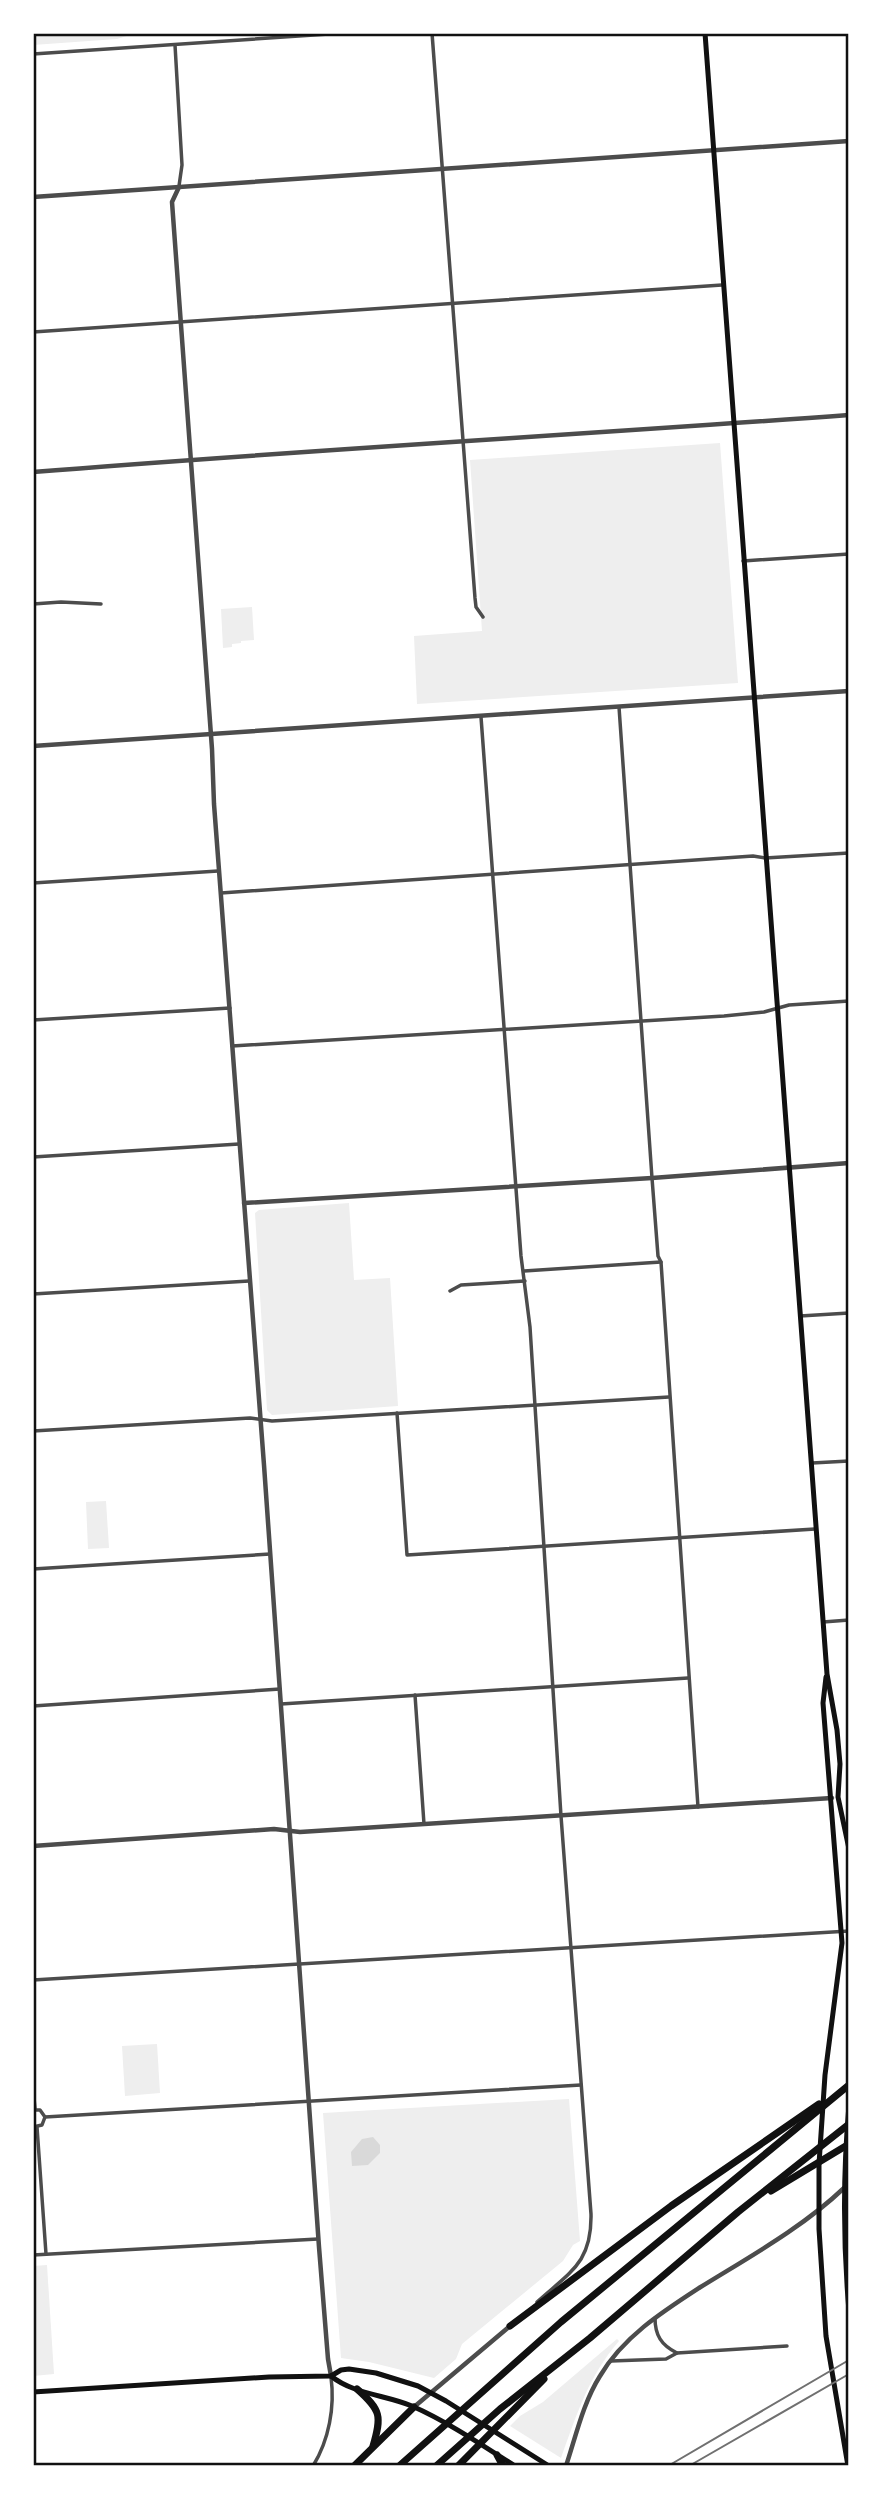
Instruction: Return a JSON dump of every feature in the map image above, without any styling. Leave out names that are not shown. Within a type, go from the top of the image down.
[{"type":"highway","points":[[399,2466],[561,2322],[794,2126],[849,2085]]},
{"type":"highway","points":[[436,2466],[500,2409],[563,2360],[738,2212],[791,2175],[849,2124]]},
{"type":"highway","points":[[510,2326],[671,2206],[794,2126]]},
{"type":"highway","points":[[791,2175],[849,2144]]},
{"type":"highway","points":[[460,2464],[563,2360]]},
{"type":"highway","points":[[357,2389],[375,2405],[379,2419],[373,2446]]},
{"type":"highway","points":[[354,2466],[414,2407]]},
{"type":"highway","points":[[497,2455],[503,2466]]},
{"type":"main road","points":[[705,33],[827,1674],[837,1730],[840,1764],[838,1797],[849,1849]]},
{"type":"main road","points":[[827,1674],[823,1703],[840,1963],[825,2075],[819,2213],[826,2336],[848,2466]]},
{"type":"main road","points":[[849,2105],[844,2157],[849,2311]]},
{"type":"main road","points":[[33,2392],[269,2376],[331,2376],[349,2369],[376,2373],[418,2386],[549,2466]]},
{"type":"main road","points":[[331,2376],[343,2386],[414,2407],[515,2466]]},
{"type":"street","points":[[33,54],[344,33]]},
{"type":"street","points":[[432,33],[475,598],[476,607],[483,617]]},
{"type":"street","points":[[175,45],[182,165],[179,187],[172,202],[318,2239],[328,2359],[334,2395],[324,2442],[313,2466]]},
{"type":"street","points":[[33,197],[849,141]]},
{"type":"street","points":[[33,332],[723,285]]},
{"type":"street","points":[[33,472],[849,415]]},
{"type":"street","points":[[743,561],[849,554]]},
{"type":"street","points":[[33,604],[101,604]]},
{"type":"street","points":[[33,746],[849,691]]},
{"type":"street","points":[[619,707],[652,1178],[658,1256],[661,1262],[698,1807]]},
{"type":"street","points":[[414,2407],[578,2266],[584,2258],[592,2232],[525,1280],[481,717]]},
{"type":"street","points":[[221,893],[629,864],[849,852]]},
{"type":"street","points":[[33,883],[218,872]]},
{"type":"street","points":[[232,1046],[641,1021],[849,1001]]},
{"type":"street","points":[[33,1020],[230,1008]]},
{"type":"street","points":[[33,1157],[239,1144]]},
{"type":"street","points":[[244,1203],[849,1163]]},
{"type":"street","points":[[524,1270],[661,1262]]},
{"type":"street","points":[[450,1290],[461,1285],[525,1280]]},
{"type":"street","points":[[33,1294],[249,1281]]},
{"type":"street","points":[[800,1316],[849,1313]]},
{"type":"street","points":[[33,1431],[250,1418],[272,1421],[669,1397]]},
{"type":"street","points":[[397,1413],[407,1555],[816,1529]]},
{"type":"street","points":[[811,1463],[849,1461]]},
{"type":"street","points":[[33,1569],[270,1554]]},
{"type":"street","points":[[823,1622],[849,1620]]},
{"type":"street","points":[[281,1704],[688,1678]]},
{"type":"street","points":[[33,1706],[280,1689]]},
{"type":"street","points":[[415,1695],[424,1824]]},
{"type":"street","points":[[33,1846],[274,1829],[290,1831],[424,1824],[838,1797]]},
{"type":"street","points":[[33,1980],[849,1931]]},
{"type":"street","points":[[45,2117],[581,2085]]},
{"type":"street","points":[[33,2087],[34,2109],[43,2112],[45,2117],[42,2125],[35,2127],[46,2254]]},
{"type":"street","points":[[566,2466],[591,2391],[631,2337],[655,2318],[819,2213],[844,2188]]},
{"type":"street","points":[[33,2255],[318,2239]]},
{"type":"street","points":[[655,2318],[658,2337],[666,2348],[677,2353]]},
{"type":"street","points":[[611,2361],[666,2359],[677,2353],[787,2346]]},
{"type":"shaded area","points":[[33,33],[130,35],[117,39],[33,45]]},
{"type":"shaded area","points":[[720,443],[738,683],[417,704],[414,636],[482,631],[470,460]]},
{"type":"shaded area","points":[[252,607],[254,640],[241,641],[232,644],[232,647],[223,648],[221,609]]},
{"type":"shaded area","points":[[349,1203],[354,1280],[390,1278],[398,1406],[272,1415],[267,1410],[255,1213],[259,1210]]},
{"type":"shaded area","points":[[106,1501],[109,1548],[88,1549],[86,1502]]},
{"type":"shaded area","points":[[157,2044],[160,2093],[125,2096],[122,2046]]},
{"type":"shaded area","points":[[569,2099],[580,2241],[573,2245],[563,2261],[462,2344],[456,2359],[434,2378],[341,2358],[323,2113]]},
{"type":"shaded area","points":[[373,2137],[380,2145],[380,2153],[368,2165],[352,2166],[351,2152],[362,2139]]},
{"type":"shaded area","points":[[47,2265],[54,2374],[33,2376],[33,2266]]},
{"type":"shaded area","points":[[617,2339],[619,2341],[599,2368],[584,2396],[561,2458],[510,2426],[520,2416],[543,2402]]},
{"type":"tram line","points":[[668,2466],[849,2360]]},
{"type":"tram line","points":[[689,2466],[849,2374]]}]
